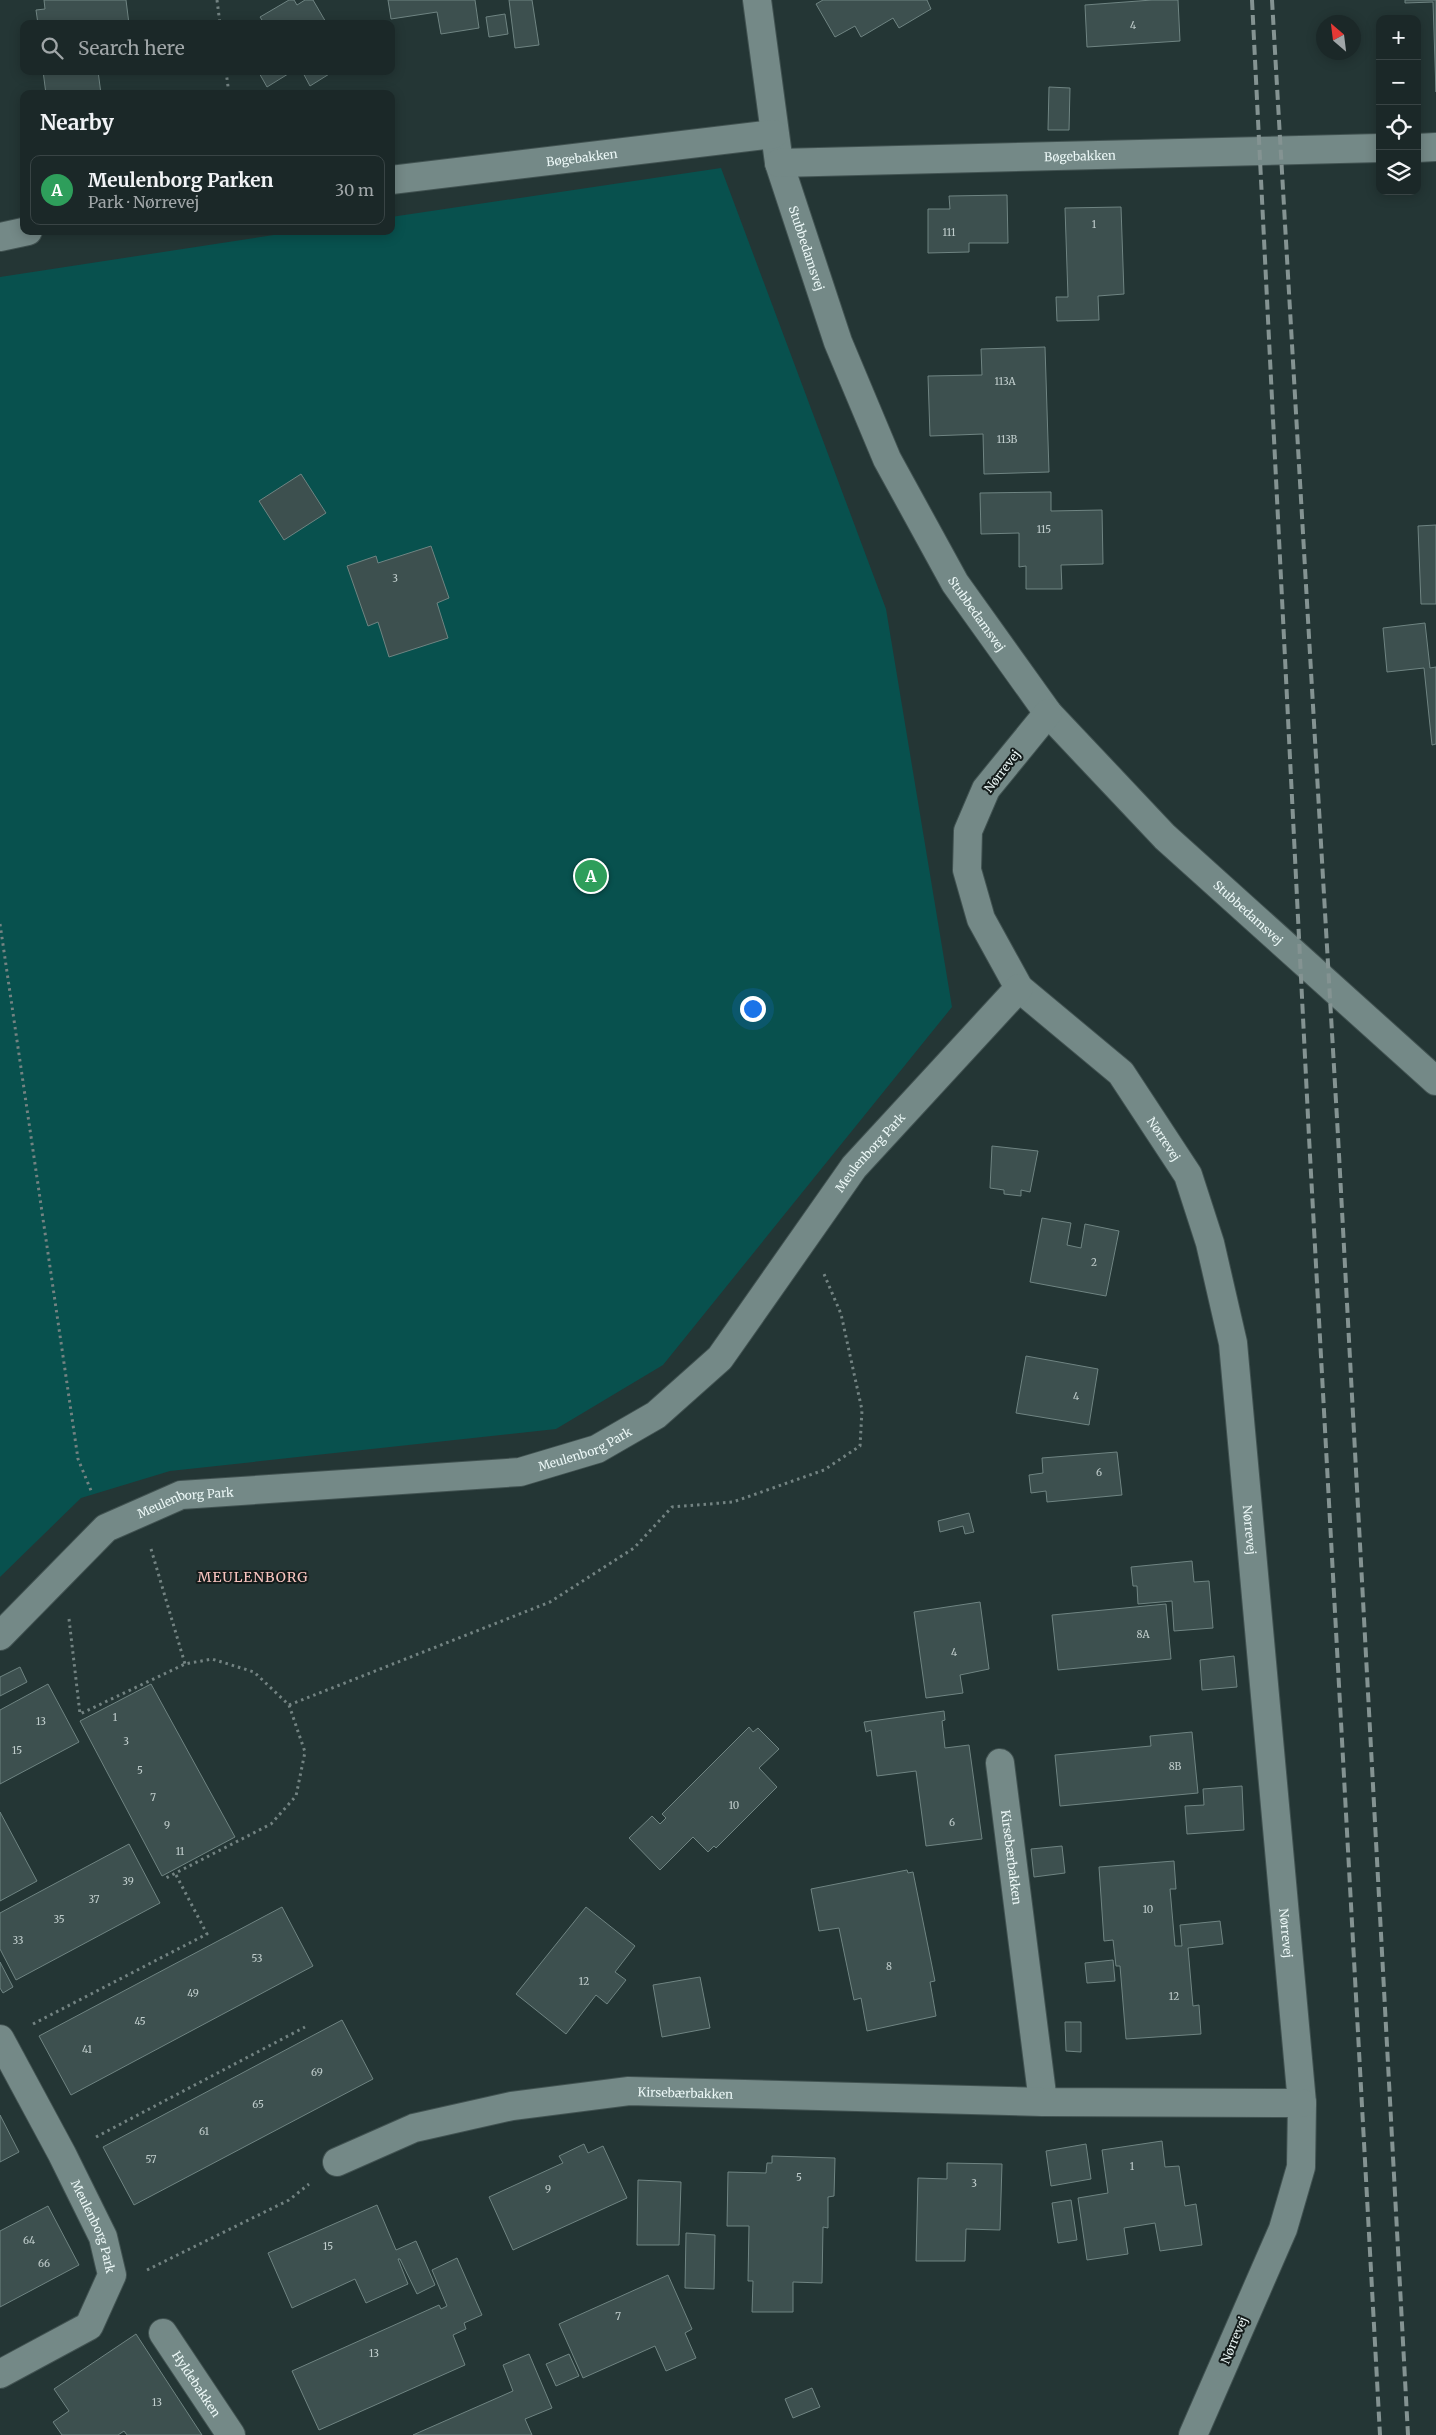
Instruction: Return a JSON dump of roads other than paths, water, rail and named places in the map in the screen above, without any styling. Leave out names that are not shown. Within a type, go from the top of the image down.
[{"type":"street","name":"Stubbedamsvej","points":[[757,0],[779,163],[838,342],[887,459],[955,583],[1048,713],[1165,837],[1436,1082]]},
{"type":"street","name":"Bøgebakken","points":[[395,180],[774,134]]},
{"type":"street","points":[[1421,148],[1436,147]]},
{"type":"street","name":"Bøgebakken","points":[[779,163],[1376,148]]},
{"type":"street","points":[[0,237],[20,233]]},
{"type":"street","name":"Nørrevej","points":[[1048,713],[986,789],[968,831],[968,870],[981,919],[1019,988],[1121,1073],[1188,1175],[1210,1243],[1233,1343],[1302,2103],[1301,2167],[1282,2229],[1193,2435]]},
{"type":"street","name":"Meulenborg Park","points":[[0,1636],[106,1528],[181,1495],[520,1472],[597,1449],[656,1415],[720,1358],[854,1167],[1019,988]]},
{"type":"street","name":"Kirsebærbakken","points":[[1000,1762],[1043,2102]]},
{"type":"street","name":"Meulenborg Park","points":[[0,2374],[89,2326],[112,2275],[103,2237],[62,2154],[1,2040]]},
{"type":"street","name":"Kirsebærbakken","points":[[336,2162],[414,2128],[512,2106],[629,2091],[1043,2102],[1302,2103]]},
{"type":"street","name":"Hyldebakken","points":[[163,2333],[231,2435]]},
{"type":"railway","points":[[1252,0],[1309,1137],[1380,2435]]},
{"type":"railway","points":[[1272,0],[1338,1136],[1408,2435]]},
{"type":"place","name":"Meulenborg Parken","points":[[591,876]]},
{"type":"district","name":"MEULENBORG","points":[[253,1577]]}]
